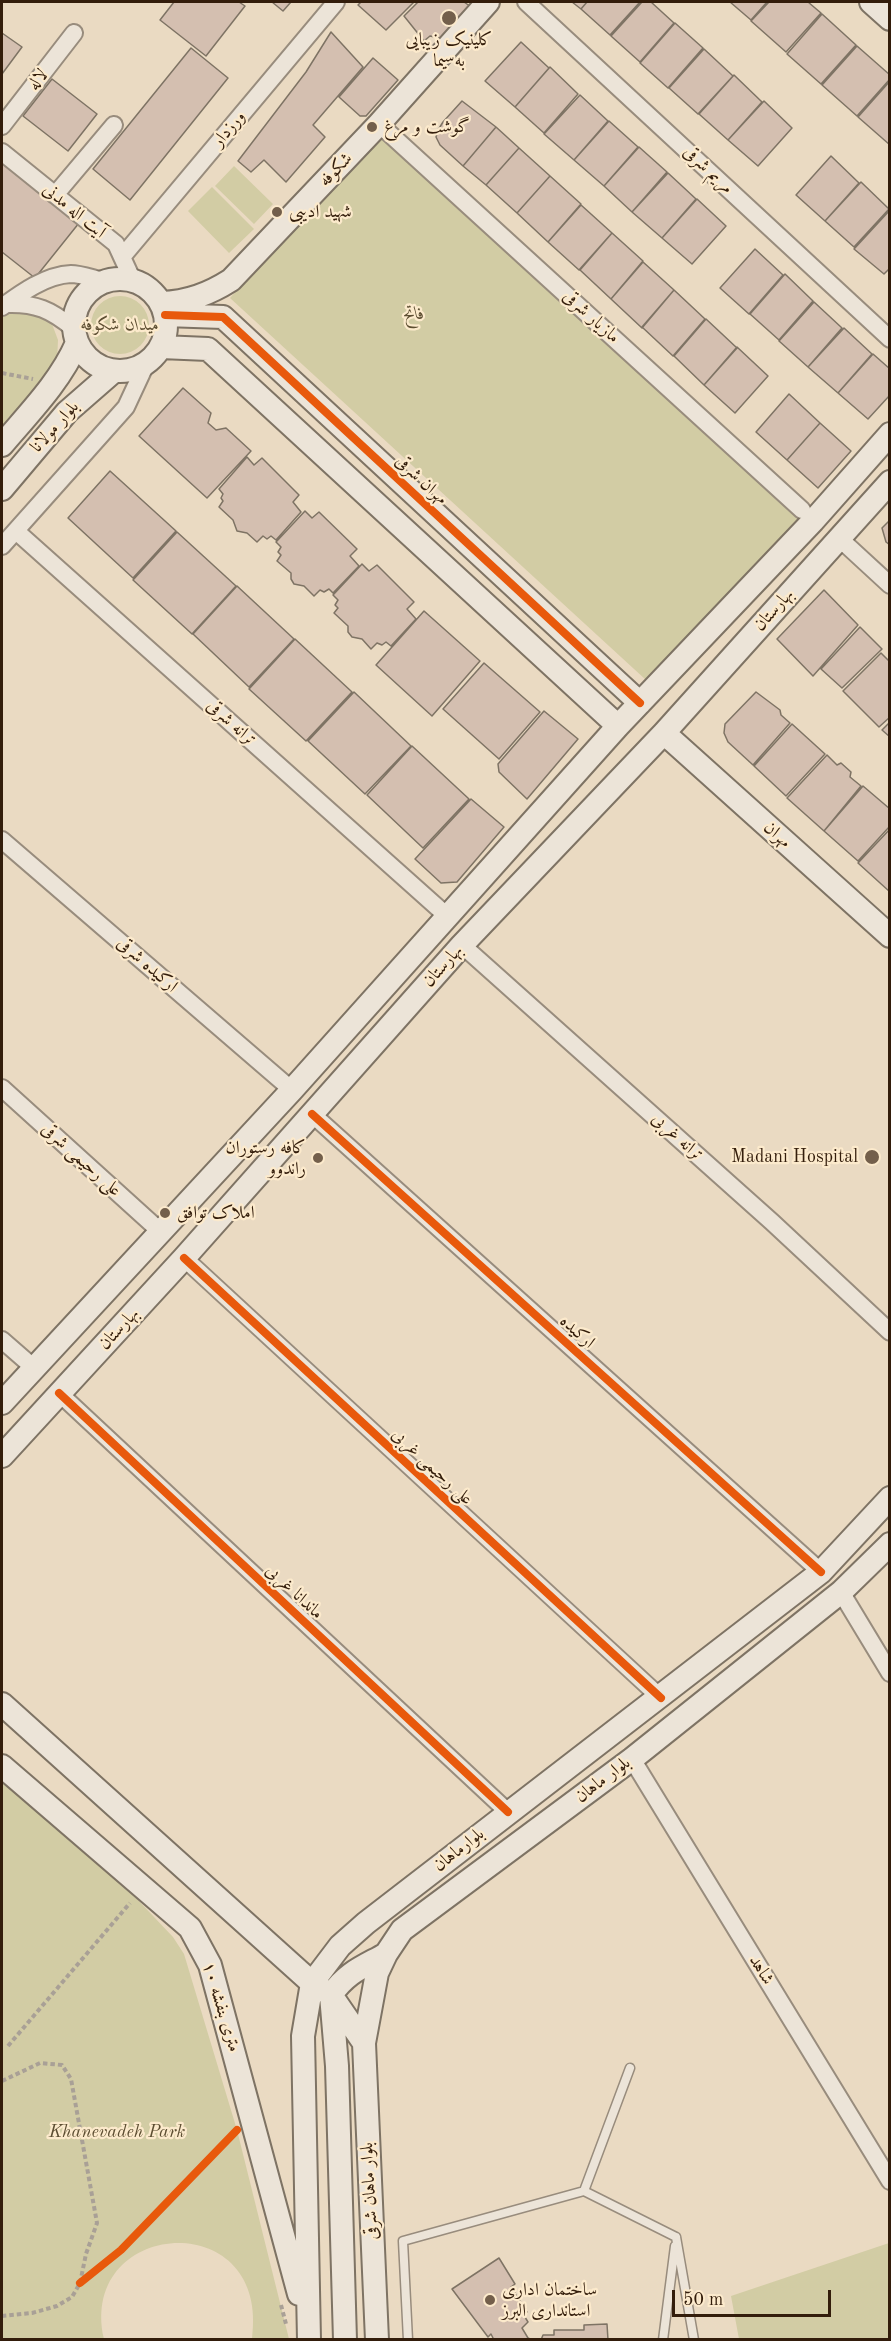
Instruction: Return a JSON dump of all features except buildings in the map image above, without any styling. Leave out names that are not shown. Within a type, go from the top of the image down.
[{"type":"main road","name":"شکوفه","points":[[163,309],[208,294],[231,280],[379,124],[488,2]]},
{"type":"main road","points":[[871,2],[890,19]]},
{"type":"main road","points":[[121,278],[133,281],[154,293],[163,309],[166,326],[161,347],[146,364],[125,372],[104,369],[88,359],[75,336],[76,309],[81,300],[95,286],[104,281],[121,278]]},
{"type":"main road","name":"مهران شرقی","points":[[163,309],[223,317],[640,703]]},
{"type":"main road","name":"بلوار مولانا","points":[[2,445],[46,393],[70,360],[75,336]]},
{"type":"main road","points":[[161,347],[208,349],[618,726]]},
{"type":"main road","name":"بلوار مولانا","points":[[2,489],[67,412],[114,371]]},
{"type":"main road","name":"بهارستان","points":[[2,1403],[291,1090],[618,726],[813,521],[890,434]]},
{"type":"main road","name":"بهارستان","points":[[2,1456],[184,1258],[462,945],[664,733],[890,482]]},
{"type":"main road","name":"مهران","points":[[664,733],[890,936]]},
{"type":"main road","name":"بلوارماهان","points":[[302,2333],[303,2036],[312,1983],[340,1946],[366,1923],[508,1812],[661,1698],[821,1572],[890,1498]]},
{"type":"main road","name":"بلوار ماهان","points":[[364,2043],[377,1972],[402,1930],[632,1759],[841,1592],[890,1544]]},
{"type":"main road","points":[[2,1704],[312,1983],[331,1995],[364,2043]]},
{"type":"main road","name":"۱۰ متری بنفشه","points":[[2,1766],[190,1928],[210,1965],[302,2333]]},
{"type":"main road","points":[[345,2340],[337,2066],[331,1995],[351,1972],[386,1954]]},
{"type":"main road","name":"بلوار ماهان شرقی","points":[[364,2043],[377,2340]]},
{"type":"street","name":"ورزدار","points":[[122,257],[336,2]]},
{"type":"street","name":"مریم شرقی","points":[[526,2],[890,339]]},
{"type":"street","name":"لاله","points":[[2,126],[74,33]]},
{"type":"street","points":[[55,195],[114,124]]},
{"type":"street","name":"مازیار شرقی","points":[[379,124],[802,510]]},
{"type":"street","name":"آیت اله مدنی","points":[[2,152],[116,244],[133,281]]},
{"type":"street","points":[[4,306],[43,281],[58,276],[73,274],[104,281]]},
{"type":"street","points":[[4,306],[26,303],[45,309],[60,317],[75,336]]},
{"type":"street","points":[[2,546],[126,407],[146,364]]},
{"type":"street","name":"ترانه شرقی","points":[[16,531],[446,915]]},
{"type":"street","points":[[839,538],[890,585]]},
{"type":"street","name":"ارکیده شرقی","points":[[2,840],[291,1090]]},
{"type":"street","name":"ترانه غربی","points":[[462,945],[772,1222],[890,1332]]},
{"type":"street","name":"علی رحیمی شرقی","points":[[2,1088],[161,1232]]},
{"type":"street","name":"ارکیده","points":[[312,1114],[821,1572]]},
{"type":"street","name":"علی رحیمی غربی","points":[[184,1258],[661,1698]]},
{"type":"street","points":[[2,1340],[33,1367]]},
{"type":"street","name":"ماندانا غربی","points":[[59,1393],[508,1812]]},
{"type":"street","points":[[841,1592],[890,1673]]},
{"type":"street","name":"شاهد","points":[[632,1759],[890,2181]]},
{"type":"lane","points":[[584,2191],[630,2068]]},
{"type":"lane","points":[[408,2340],[403,2241],[584,2191],[676,2237]]},
{"type":"lane","points":[[663,2340],[676,2237]]},
{"type":"lane","points":[[676,2237],[694,2340]]},
{"type":"path","points":[[8,2046],[135,1897]]},
{"type":"path","points":[[2,2081],[40,2063],[62,2065],[71,2079],[97,2223],[86,2253],[80,2283],[72,2297],[57,2307],[32,2313],[2,2316]]},
{"type":"path","points":[[80,2283],[88,2276]]},
{"type":"path","points":[[279,2298],[302,2333]]},
{"type":"green space","name":"فاتح","points":[[380,129],[802,519],[646,680],[230,298]]},
{"type":"green space","points":[[234,166],[273,204],[254,224],[215,186]]},
{"type":"green space","points":[[212,187],[254,229],[229,253],[188,211]]},
{"type":"green space","name":"میدان شکوفه","points":[[114,296],[126,296],[141,304],[149,319],[149,331],[141,346],[126,354],[114,354],[99,346],[91,331],[91,319],[99,304]]},
{"type":"green space","points":[[19,311],[38,311],[52,324],[58,340],[57,362],[2,427],[2,315]]},
{"type":"green space","name":"Khanevadeh Park","points":[[2,1781],[135,1897],[173,1937],[184,1954],[237,2130],[289,2339],[252,2339],[250,2295],[233,2265],[206,2248],[175,2243],[144,2250],[118,2269],[103,2299],[104,2339],[2,2339]]},
{"type":"green space","points":[[889,2243],[889,2339],[739,2339],[731,2296]]},
{"type":"cycle path","points":[[165,315],[223,317],[640,703]]},
{"type":"cycle path","points":[[312,1114],[821,1572]]},
{"type":"cycle path","points":[[184,1258],[661,1698]]},
{"type":"cycle path","points":[[59,1393],[508,1812]]},
{"type":"cycle path","points":[[80,2283],[121,2250],[237,2130]]},
{"type":"place","name":"کلینیک زیبایی به‌سیما","points":[[449,18]]},
{"type":"place","name":"گوشت و مرغ","points":[[372,127]]},
{"type":"place","name":"شهید ادیبی","points":[[277,212]]},
{"type":"place","name":"Madani Hospital","points":[[872,1157]]},
{"type":"place","name":"کافه رستوران راندوو","points":[[318,1158]]},
{"type":"place","name":"املاک توافق","points":[[165,1213]]},
{"type":"place","name":"ساختمان اداری استانداری البرز","points":[[490,2300]]}]
